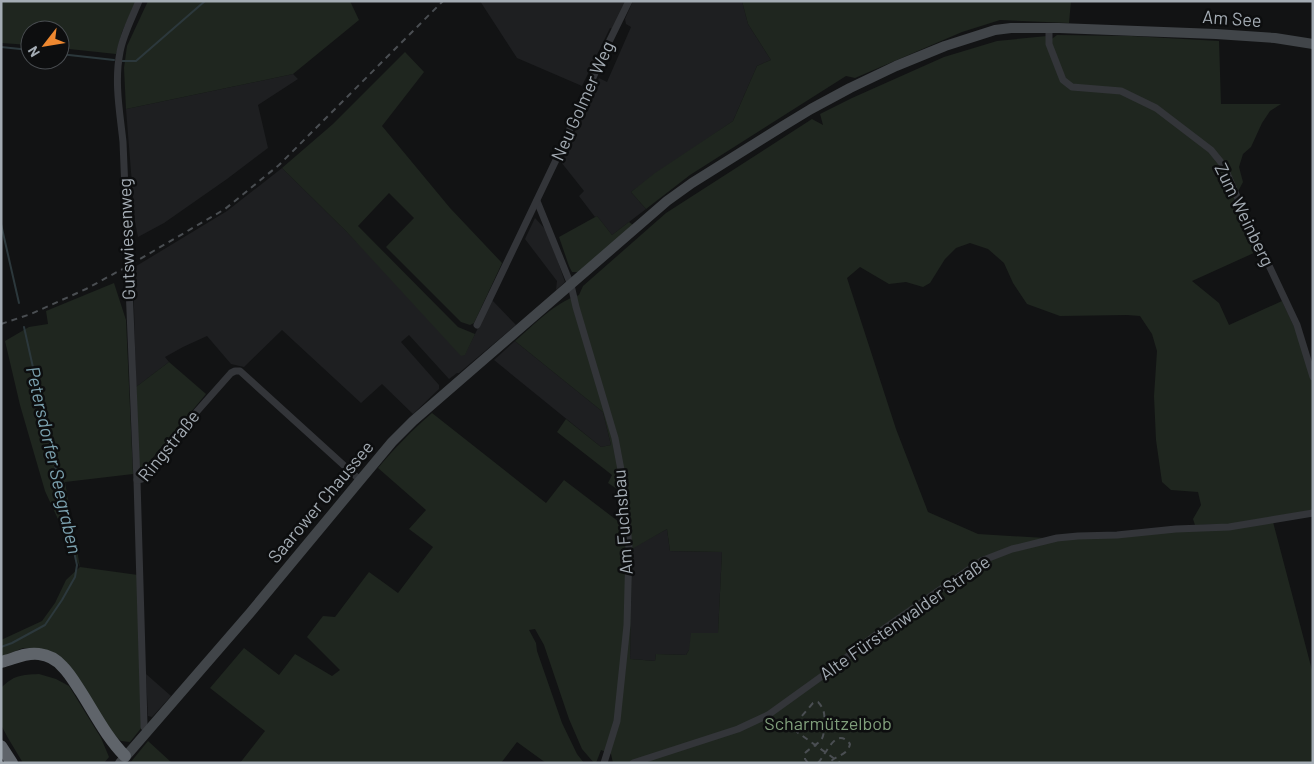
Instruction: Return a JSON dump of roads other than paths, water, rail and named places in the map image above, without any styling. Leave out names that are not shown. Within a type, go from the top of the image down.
[{"type":"highway","points":[[4,663],[19,656],[41,654],[62,665],[71,676],[123,759]]},
{"type":"highway","points":[[2,746],[12,763]]},
{"type":"main road","name":"Am See","points":[[571,285],[667,201],[692,183],[811,109],[896,66],[980,34],[1011,28],[1054,28],[1228,34],[1275,38],[1313,44]]},
{"type":"main road","name":"Saarower Chaussee","points":[[123,759],[250,613],[392,442],[413,421],[571,285]]},
{"type":"street","name":"Gutswiesenweg","points":[[136,480],[123,142],[117,71],[120,51],[139,1]]},
{"type":"street","name":"Neu Golmer Weg","points":[[477,325],[629,1]]},
{"type":"street","name":"Zum Weinberg","points":[[1054,28],[1049,44],[1063,80],[1072,86],[1121,90],[1156,108],[1211,150],[1224,166],[1297,325],[1313,377]]},
{"type":"street","points":[[537,200],[571,285]]},
{"type":"street","name":"Am Fuchsbau","points":[[571,285],[615,438],[624,486],[629,548],[627,625],[617,721],[604,763]]},
{"type":"street","name":"Ringstraße","points":[[148,731],[144,724],[136,480],[142,480],[192,417],[231,373],[240,371],[360,480]]},
{"type":"street","name":"Alte Fürstenwalder Straße","points":[[633,763],[738,729],[768,715],[882,630],[981,561],[1012,549],[1057,538],[1229,527],[1313,513]]},
{"type":"waterway","name":"Petersdorfer Seegraben","points":[[122,61],[136,61],[205,1]]},
{"type":"waterway","name":"Petersdorfer Seegraben","points":[[1,47],[20,49]]},
{"type":"waterway","name":"Petersdorfer Seegraben","points":[[70,55],[114,60]]},
{"type":"waterway","name":"Petersdorfer Seegraben","points":[[1,224],[19,303]]},
{"type":"waterway","name":"Petersdorfer Seegraben","points":[[1,647],[45,625],[75,577],[77,565],[24,327]]},
{"type":"railway","points":[[1,324],[31,314],[86,289],[225,209],[279,165],[443,1]]},
{"type":"railway","points":[[808,763],[805,759],[805,753],[813,746],[815,745],[818,743],[821,740],[824,731],[824,713],[818,702],[813,703],[795,724],[794,729],[797,732],[839,762],[840,763]]},
{"type":"railway","points":[[818,763],[836,739],[845,739],[850,744],[849,748],[845,753],[830,762]]},
{"type":"park label","name":"Scharmützelbob","points":[[828,724]]}]
